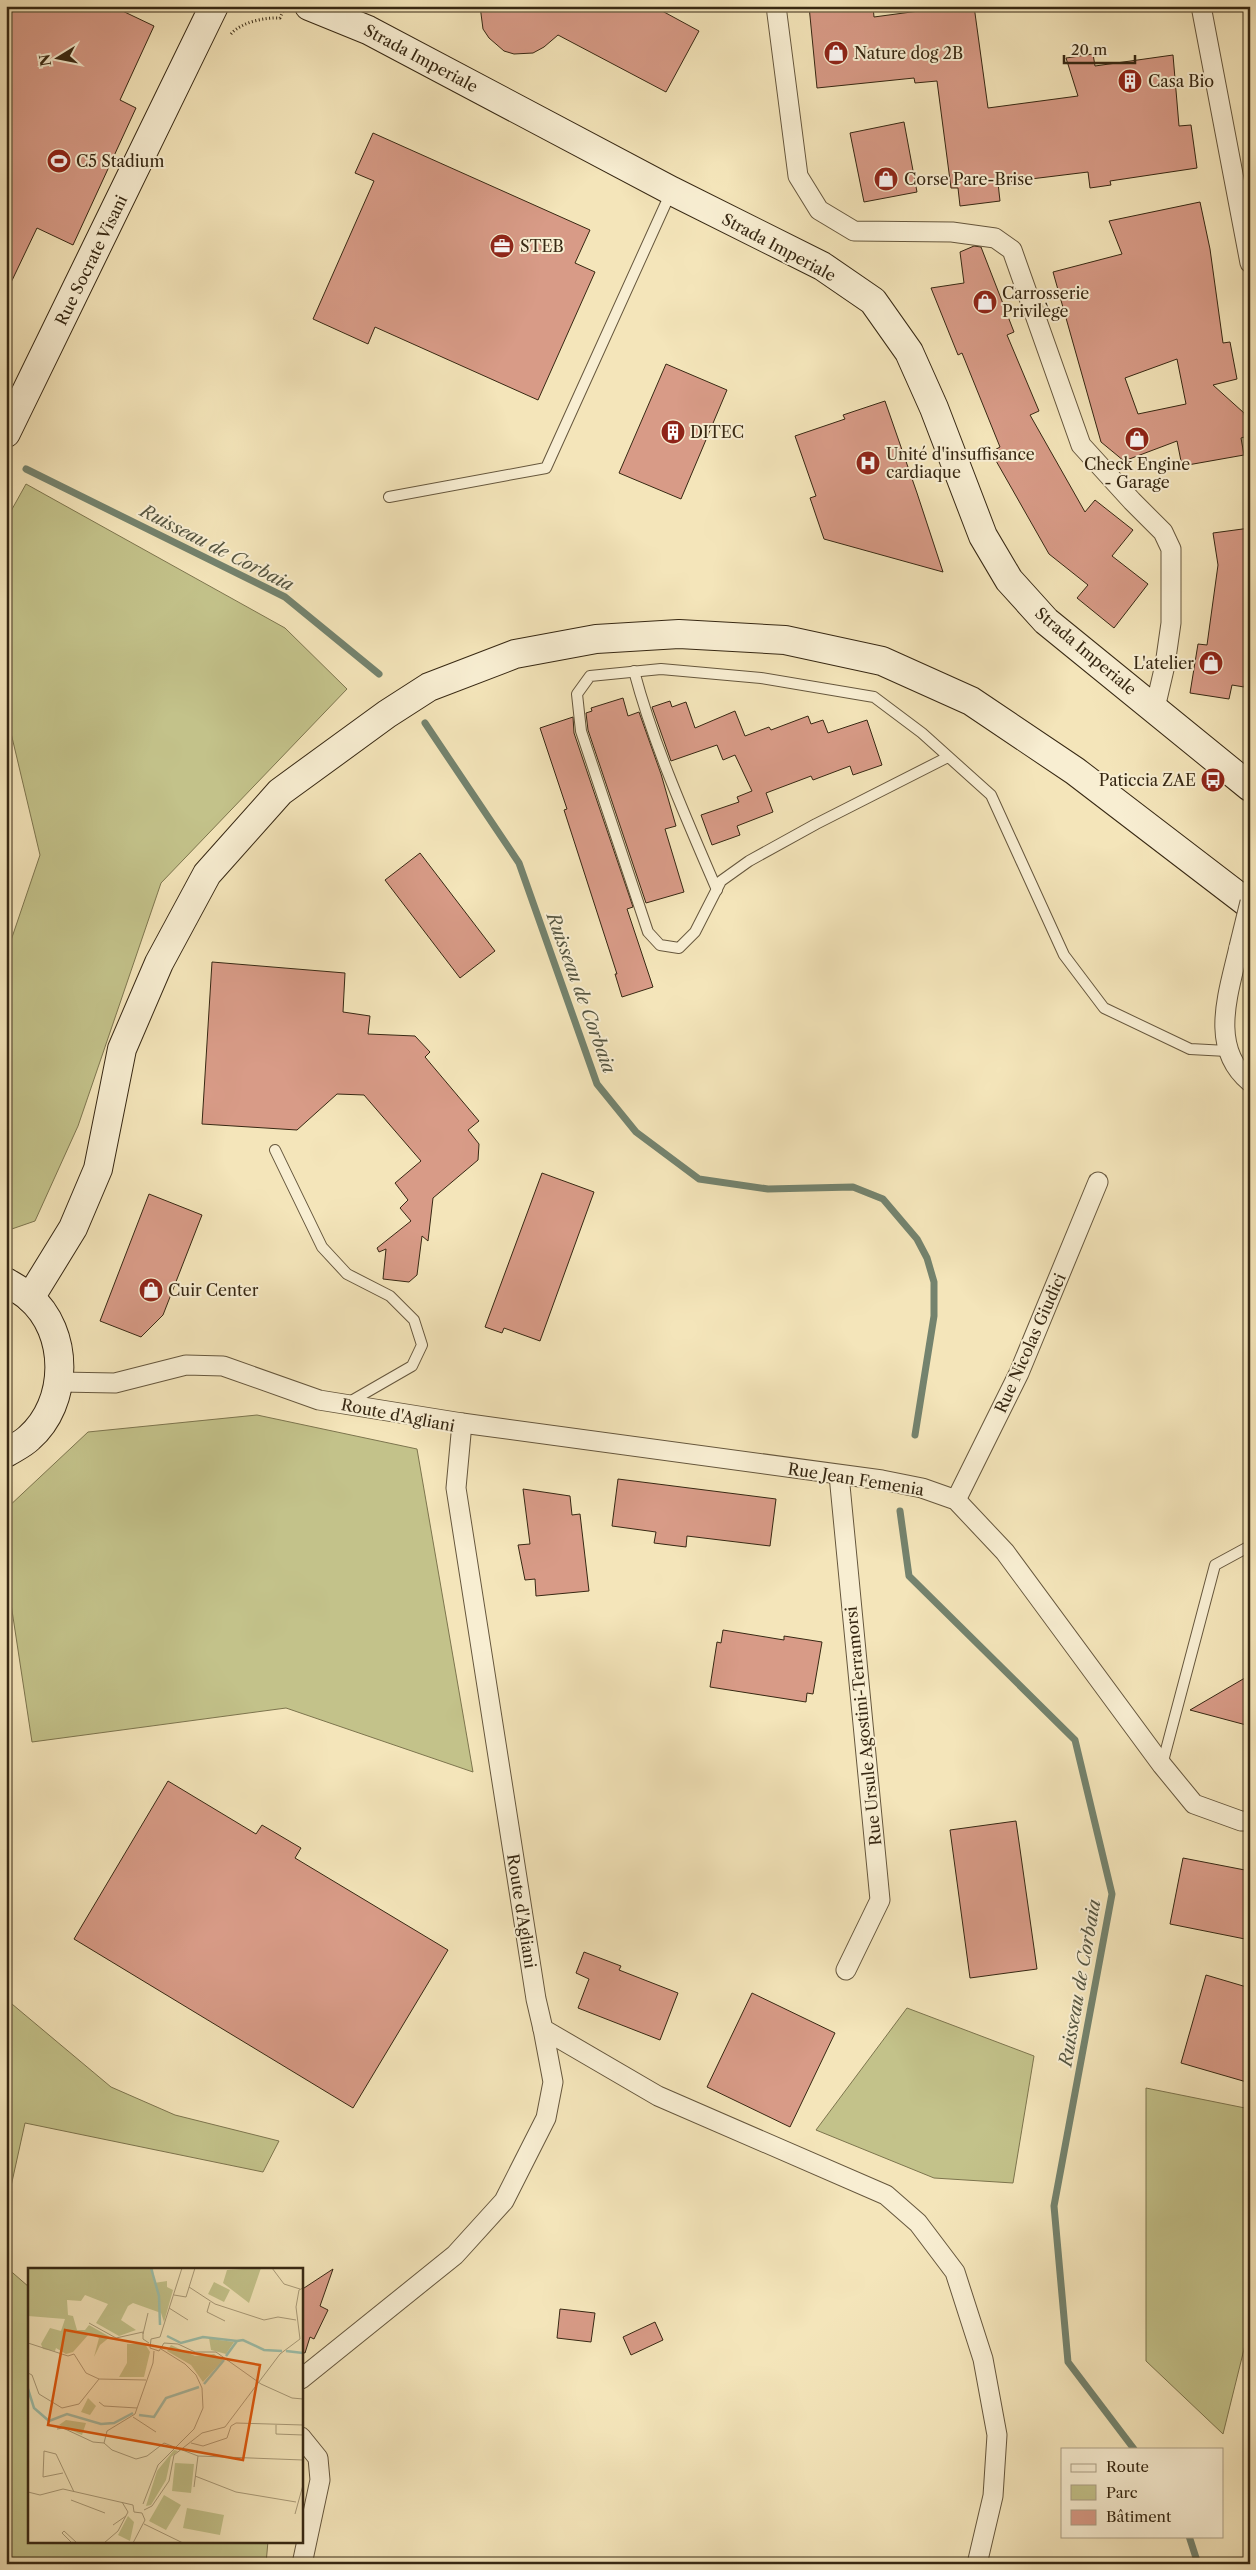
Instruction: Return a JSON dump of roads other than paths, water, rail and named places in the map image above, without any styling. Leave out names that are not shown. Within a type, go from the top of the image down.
[{"type":"street","name":"Rue Socrate Visani","points":[[6,433],[214,6]]},
{"type":"street","name":"Strada Imperiale","points":[[309,6],[368,30],[672,191],[822,266],[873,301],[909,352],[983,536],[1009,580],[1046,621],[1250,787]]},
{"type":"street","points":[[776,6],[798,176],[818,210],[854,231],[952,232],[995,238],[1012,250],[1081,445],[1163,532],[1172,549],[1171,623],[1165,665],[1155,708]]},
{"type":"street","points":[[1201,6],[1250,263]]},
{"type":"street","points":[[30,1298],[73,1228],[98,1169],[122,1049],[159,963],[207,874],[280,792],[387,714],[429,687],[515,654],[596,639],[679,634],[785,640],[882,661],[971,701],[1075,771],[1250,904],[1223,1023],[1227,1051],[1250,1082]]},
{"type":"street","name":"Rue Nicolas Giudici","points":[[956,1500],[1019,1373],[1098,1182]]},
{"type":"street","points":[[6,1282],[30,1298],[48,1322],[59,1351],[60,1382],[49,1413],[29,1438],[6,1453]]},
{"type":"street","name":"Route d'Agliani","points":[[60,1382],[115,1383],[186,1365],[223,1366],[319,1400],[462,1424],[456,1488],[536,1999],[553,2082],[546,2118],[504,2201],[455,2255],[302,2378]]},
{"type":"street","name":"Rue Jean Femenia","points":[[462,1424],[839,1474],[922,1488],[956,1500],[1005,1552],[1162,1765],[1194,1804],[1240,1821],[1250,1821]]},
{"type":"street","name":"Rue Ursule Agostini-Terramorsi","points":[[839,1474],[880,1900],[846,1970]]},
{"type":"street","points":[[543,2029],[658,2096],[886,2195],[918,2223],[955,2272],[982,2359],[997,2435],[994,2496],[977,2564]]},
{"type":"street","points":[[302,2438],[318,2458],[320,2480],[310,2518],[302,2564]]},
{"type":"lane","points":[[389,497],[546,468],[672,191]]},
{"type":"lane","points":[[948,757],[816,824],[749,861],[722,881],[695,932],[678,948],[660,945],[648,932],[581,731],[577,694],[590,676],[661,669],[762,678],[874,697],[922,733],[991,795],[1064,954],[1104,1008],[1190,1050],[1227,1051]]},
{"type":"lane","points":[[634,671],[642,703],[675,791],[717,890]]},
{"type":"lane","points":[[275,1150],[322,1247],[347,1274],[390,1296],[414,1320],[422,1345],[412,1366],[345,1404]]},
{"type":"lane","points":[[1162,1765],[1216,1565],[1250,1546]]},
{"type":"waterway","name":"Ruisseau de Corbaia","points":[[26,469],[285,597],[379,674]]},
{"type":"waterway","name":"Ruisseau de Corbaia","points":[[425,723],[519,863],[597,1084],[636,1132],[699,1179],[768,1189],[853,1187],[883,1199],[917,1239],[927,1258],[934,1282],[934,1316],[915,1435]]},
{"type":"waterway","name":"Ruisseau de Corbaia","points":[[900,1511],[909,1576],[1075,1740],[1112,1894],[1054,2206],[1068,2362],[1133,2448]]},
{"type":"waterway","name":"Ruisseau de Corbaia","points":[[1190,2538],[1198,2564]]},
{"type":"place","name":"Nature dog 2B","points":[[836,53]]},
{"type":"place","name":"Casa Bio","points":[[1130,81]]},
{"type":"place","name":"C5 Stadium","points":[[59,161]]},
{"type":"place","name":"Corse Pare-Brise","points":[[886,179]]},
{"type":"place","name":"STEB","points":[[502,246]]},
{"type":"place","name":"Carrosserie Privilège","points":[[985,302]]},
{"type":"place","name":"DITEC","points":[[673,432]]},
{"type":"place","name":"Check Engine - Garage","points":[[1137,439]]},
{"type":"place","name":"Unité d'insuffisance cardiaque","points":[[868,463]]},
{"type":"place","name":"L'atelier","points":[[1211,663]]},
{"type":"place","name":"Paticcia ZAE","points":[[1213,780]]},
{"type":"place","name":"Cuir Center","points":[[151,1290]]}]
